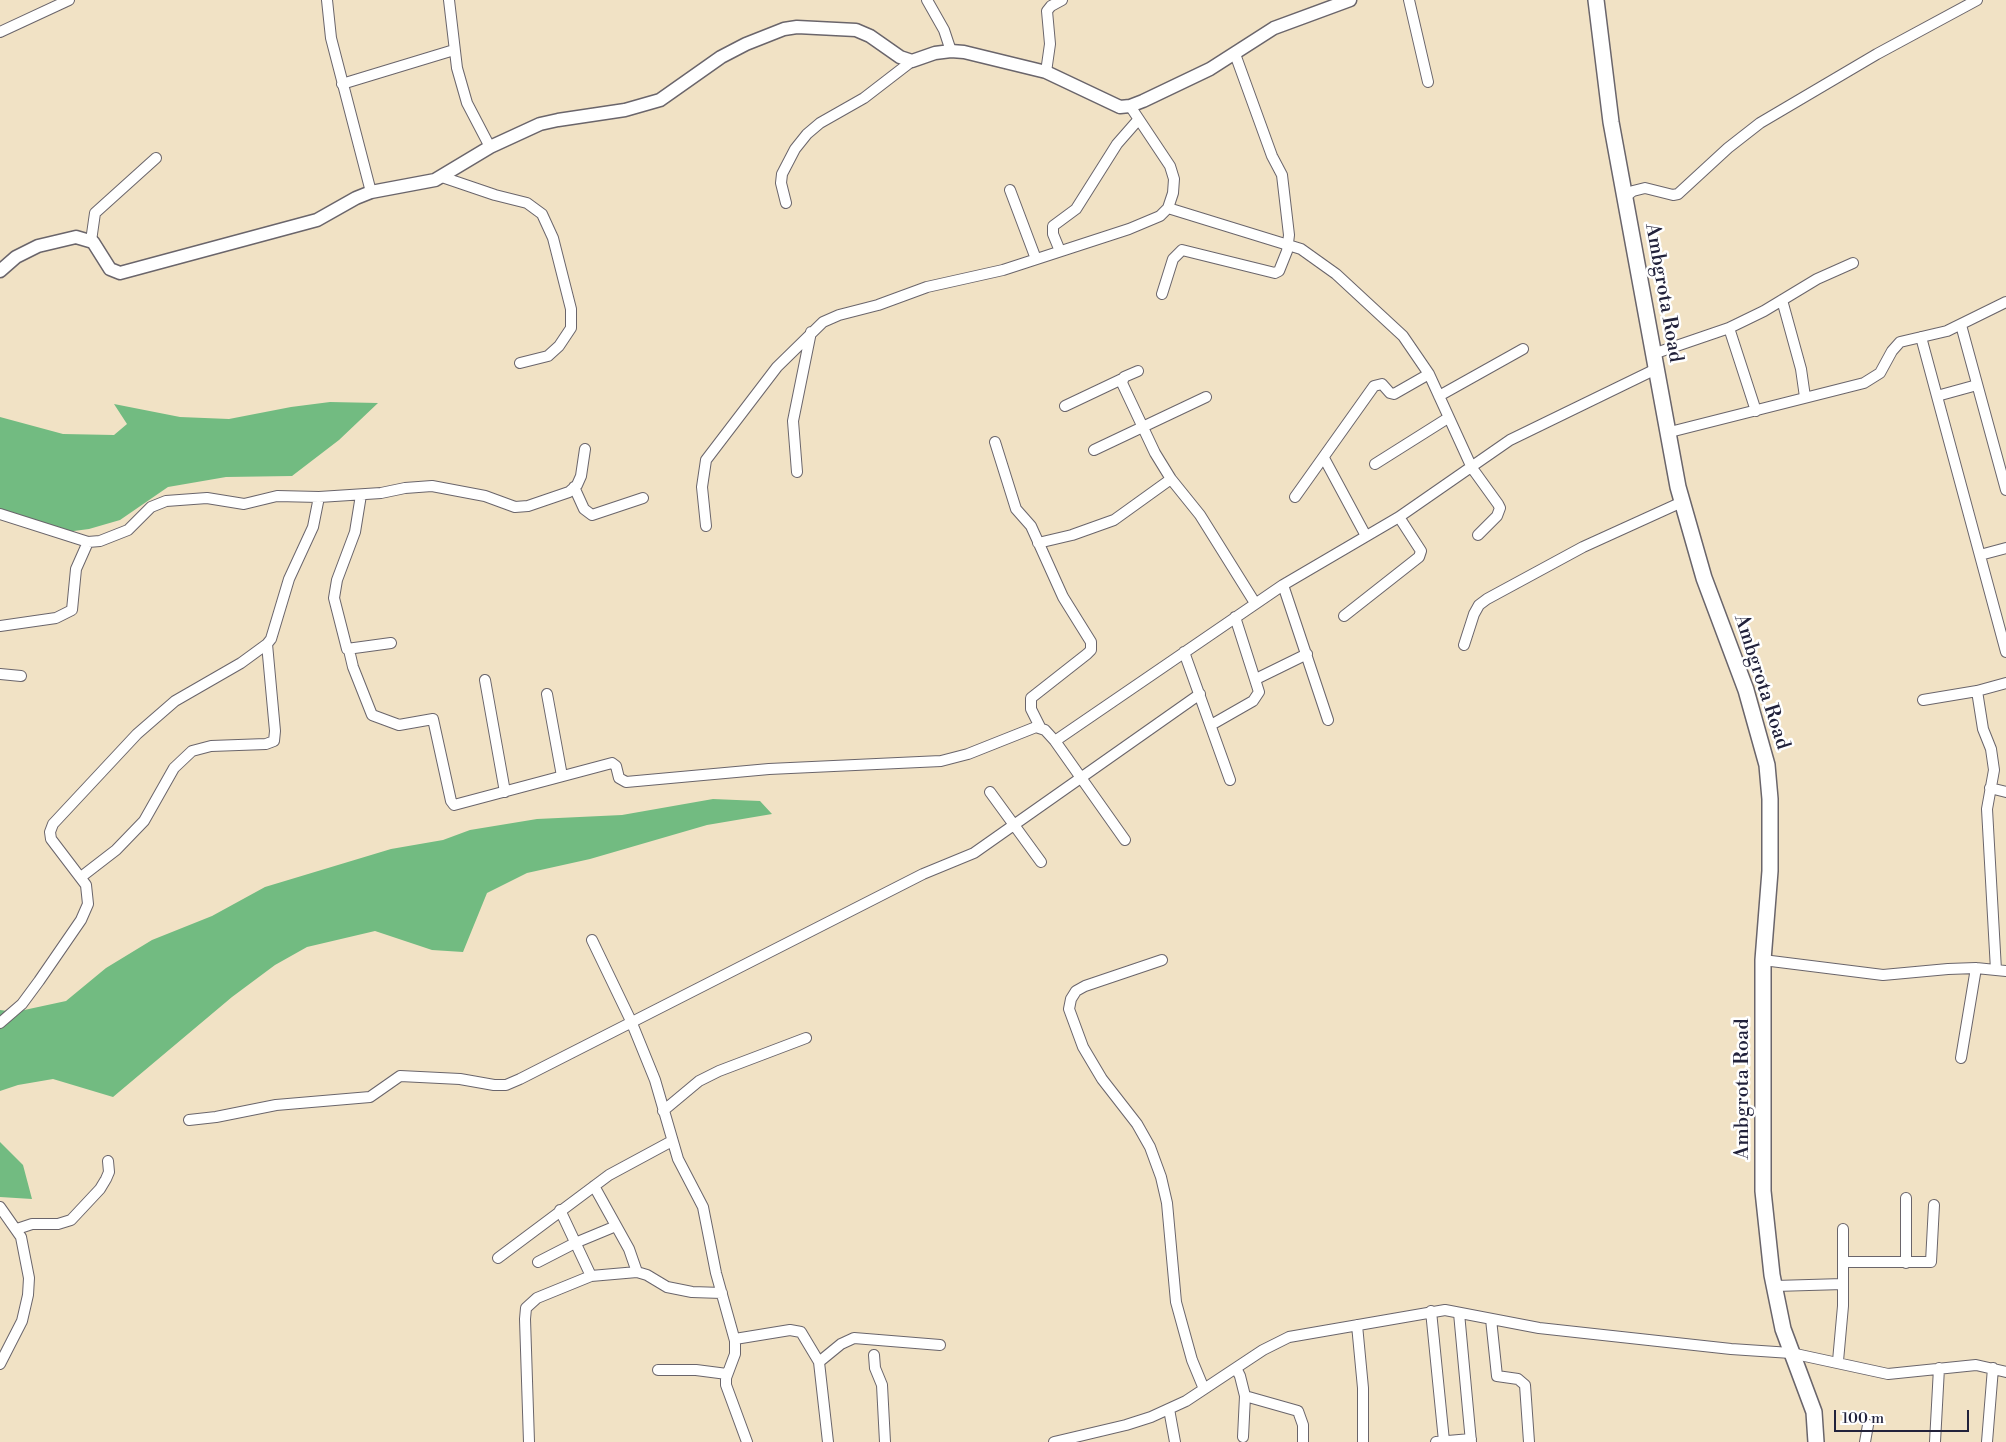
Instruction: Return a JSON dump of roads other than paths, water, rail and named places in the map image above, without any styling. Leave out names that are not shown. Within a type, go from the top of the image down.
[{"type":"main road","name":"Ambgrota Road","points":[[1596,0],[1611,122],[1655,361],[1666,434],[1682,502],[1704,578],[1746,690],[1767,765],[1770,799],[1770,871],[1763,960],[1763,1191],[1774,1286],[1783,1329],[1814,1412],[1819,1442]]},
{"type":"street","points":[[0,32],[68,0]]},
{"type":"street","points":[[327,0],[331,38],[371,192]]},
{"type":"street","points":[[449,0],[454,50],[467,103],[490,147]]},
{"type":"street","points":[[927,0],[944,30],[951,51]]},
{"type":"street","points":[[1046,72],[1050,44],[1047,11],[1051,6],[1062,0]]},
{"type":"street","points":[[786,203],[781,183],[782,174],[795,149],[807,134],[820,123],[864,98],[912,61],[951,51],[1046,72],[1107,103],[1120,107],[1130,106],[1210,69],[1274,28],[1327,5],[1350,0]]},
{"type":"street","points":[[1409,0],[1428,82]]},
{"type":"street","points":[[1625,197],[1639,189],[1653,190],[1673,196],[1684,191],[1728,148],[1760,123],[1877,54],[1976,0]]},
{"type":"street","points":[[0,271],[16,258],[38,246],[76,237],[93,242],[110,270],[120,273],[317,220],[356,198],[371,192],[442,177],[490,147],[540,124],[625,110],[660,100],[721,57],[746,44],[784,29],[797,27],[856,30],[870,36],[900,57],[912,61]]},
{"type":"street","points":[[342,84],[454,50]]},
{"type":"street","points":[[1162,294],[1173,259],[1182,250],[1275,273],[1281,268],[1289,244],[1282,175],[1272,156],[1235,54]]},
{"type":"street","points":[[706,526],[702,487],[706,460],[777,367],[811,332],[824,322],[839,315],[878,305],[927,287],[976,278],[1147,223],[1168,208],[1173,193],[1174,179],[1170,166],[1130,106]]},
{"type":"street","points":[[1060,251],[1053,234],[1053,226],[1076,209],[1117,144],[1138,120]]},
{"type":"street","points":[[90,241],[96,213],[156,158]]},
{"type":"street","points":[[442,177],[527,203],[542,214],[553,238],[571,309],[571,328],[559,346],[548,356],[520,363]]},
{"type":"street","points":[[1010,190],[1036,259]]},
{"type":"street","points":[[1168,208],[1289,244],[1318,260],[1403,336],[1429,374],[1472,468],[1500,508],[1497,516],[1478,535]]},
{"type":"street","points":[[1055,741],[1255,603],[1399,517],[1510,440],[1572,411],[1655,361],[1729,328],[1817,280],[1853,263]]},
{"type":"street","points":[[1782,300],[1801,369],[1805,398]]},
{"type":"street","points":[[1666,434],[1874,379],[1880,374],[1896,345],[1907,340],[1961,325],[2006,302]]},
{"type":"street","points":[[1961,325],[2006,490]]},
{"type":"street","points":[[1729,328],[1756,411]]},
{"type":"street","points":[[797,472],[793,421],[811,332]]},
{"type":"street","points":[[1921,337],[2006,652]]},
{"type":"street","points":[[1439,396],[1523,350]]},
{"type":"street","points":[[1065,406],[1122,380],[1126,375],[1138,371]]},
{"type":"street","points":[[1295,498],[1376,384],[1382,384],[1390,393],[1394,394],[1429,374]]},
{"type":"street","points":[[1122,380],[1143,428],[1171,479],[1200,516],[1255,603]]},
{"type":"street","points":[[1937,396],[1977,385]]},
{"type":"street","points":[[1094,450],[1206,397]]},
{"type":"street","points":[[1376,464],[1448,418]]},
{"type":"street","points":[[995,442],[1016,509],[1031,526],[1063,597],[1092,646],[1087,654],[1033,694],[1030,702],[1032,709],[1040,727],[1055,741],[1125,840]]},
{"type":"street","points":[[0,514],[88,542],[100,541],[128,530],[151,507],[166,501],[207,498],[244,504],[277,496],[319,498],[432,486],[485,496],[520,508],[553,498],[574,487],[581,476],[585,449]]},
{"type":"street","points":[[1324,458],[1366,536]]},
{"type":"street","points":[[1038,544],[1072,535],[1114,520],[1171,479]]},
{"type":"street","points":[[574,487],[584,510],[592,515],[643,498]]},
{"type":"street","points":[[361,495],[355,532],[334,589],[336,606],[353,667],[372,715],[399,725],[433,719],[452,804],[456,805],[612,763],[616,766],[619,778],[626,782],[768,769],[941,761],[968,754],[1031,728],[1040,727]]},
{"type":"street","points":[[0,1023],[22,1004],[81,920],[88,904],[89,893],[81,877],[54,846],[50,832],[53,824],[137,734],[175,700],[241,663],[267,644],[271,639],[289,579],[313,527],[319,498]]},
{"type":"street","points":[[1464,645],[1474,614],[1479,605],[1487,599],[1583,547],[1682,502]]},
{"type":"street","points":[[1344,616],[1419,556],[1420,551],[1399,517]]},
{"type":"street","points":[[0,626],[56,618],[72,610],[76,569],[88,542]]},
{"type":"street","points":[[1980,555],[2006,548]]},
{"type":"street","points":[[1283,585],[1328,720]]},
{"type":"street","points":[[1211,725],[1258,696],[1259,692],[1235,617]]},
{"type":"street","points":[[349,650],[391,643]]},
{"type":"street","points":[[81,877],[116,850],[144,821],[174,768],[192,751],[205,746],[266,744],[274,741],[275,731],[267,644]]},
{"type":"street","points":[[1184,652],[1230,780]]},
{"type":"street","points":[[1256,679],[1307,654]]},
{"type":"street","points":[[0,674],[21,676]]},
{"type":"street","points":[[485,680],[505,792]]},
{"type":"street","points":[[1923,700],[2006,684]]},
{"type":"street","points":[[1763,960],[1883,975],[1976,968],[2001,971],[1987,809],[1994,770],[1993,759],[1983,729],[1977,691]]},
{"type":"street","points":[[547,694],[562,776]]},
{"type":"street","points":[[188,1120],[216,1118],[276,1105],[370,1097],[400,1076],[453,1078],[494,1085],[506,1084],[924,874],[962,860],[1200,694]]},
{"type":"street","points":[[1990,788],[2006,792]]},
{"type":"street","points":[[990,792],[1041,862]]},
{"type":"street","points":[[592,940],[631,1021],[655,1080],[678,1159],[703,1207],[722,1293],[735,1339],[735,1354],[727,1374],[726,1385],[747,1442]]},
{"type":"street","points":[[1162,960],[1080,988],[1071,999],[1069,1009],[1083,1047],[1102,1078],[1138,1124],[1150,1147],[1161,1177],[1167,1203],[1176,1302],[1192,1360],[1204,1389]]},
{"type":"street","points":[[1961,1058],[1976,968]]},
{"type":"street","points":[[663,1111],[699,1081],[712,1074],[806,1038]]},
{"type":"street","points":[[498,1258],[560,1210],[627,1163],[672,1141]]},
{"type":"street","points":[[17,1229],[32,1224],[58,1224],[71,1220],[100,1189],[109,1172],[108,1161]]},
{"type":"street","points":[[594,1186],[629,1249],[636,1272]]},
{"type":"street","points":[[1906,1198],[1906,1263]]},
{"type":"street","points":[[1843,1262],[1928,1263],[1933,1259],[1934,1205]]},
{"type":"street","points":[[0,1207],[17,1229],[24,1246],[28,1295],[19,1329],[0,1364]]},
{"type":"street","points":[[560,1210],[591,1276]]},
{"type":"street","points":[[538,1262],[575,1243],[616,1226]]},
{"type":"street","points":[[1838,1361],[1843,1284],[1843,1229]]},
{"type":"street","points":[[528,1442],[526,1308],[536,1298],[591,1276],[636,1272],[673,1289],[722,1293]]},
{"type":"street","points":[[1774,1286],[1843,1284]]},
{"type":"street","points":[[1054,1442],[1151,1418],[1204,1389],[1263,1350],[1289,1337],[1431,1311],[1445,1310],[1590,1334],[1730,1349],[1791,1353],[1838,1361],[1888,1374],[1976,1364],[2006,1372]]},
{"type":"street","points":[[1431,1311],[1440,1441],[1471,1441],[1459,1313]]},
{"type":"street","points":[[1491,1319],[1497,1376],[1518,1379],[1525,1386],[1529,1442]]},
{"type":"street","points":[[1357,1325],[1363,1388],[1363,1442]]},
{"type":"street","points":[[735,1339],[798,1330],[809,1343],[819,1362],[828,1442]]},
{"type":"street","points":[[819,1362],[841,1344],[854,1338],[940,1345]]},
{"type":"street","points":[[874,1355],[875,1368],[882,1385],[885,1442]]},
{"type":"street","points":[[1236,1368],[1245,1396],[1243,1437]]},
{"type":"street","points":[[1935,1442],[1939,1368]]},
{"type":"street","points":[[1987,1442],[1993,1368]]},
{"type":"street","points":[[658,1370],[696,1370],[727,1374]]},
{"type":"street","points":[[1245,1396],[1298,1411],[1303,1425],[1303,1442]]},
{"type":"street","points":[[1169,1409],[1175,1442]]},
{"type":"street","points":[[1865,1442],[1868,1425]]},
{"type":"street","points":[[1102,1431],[1104,1442]]}]
